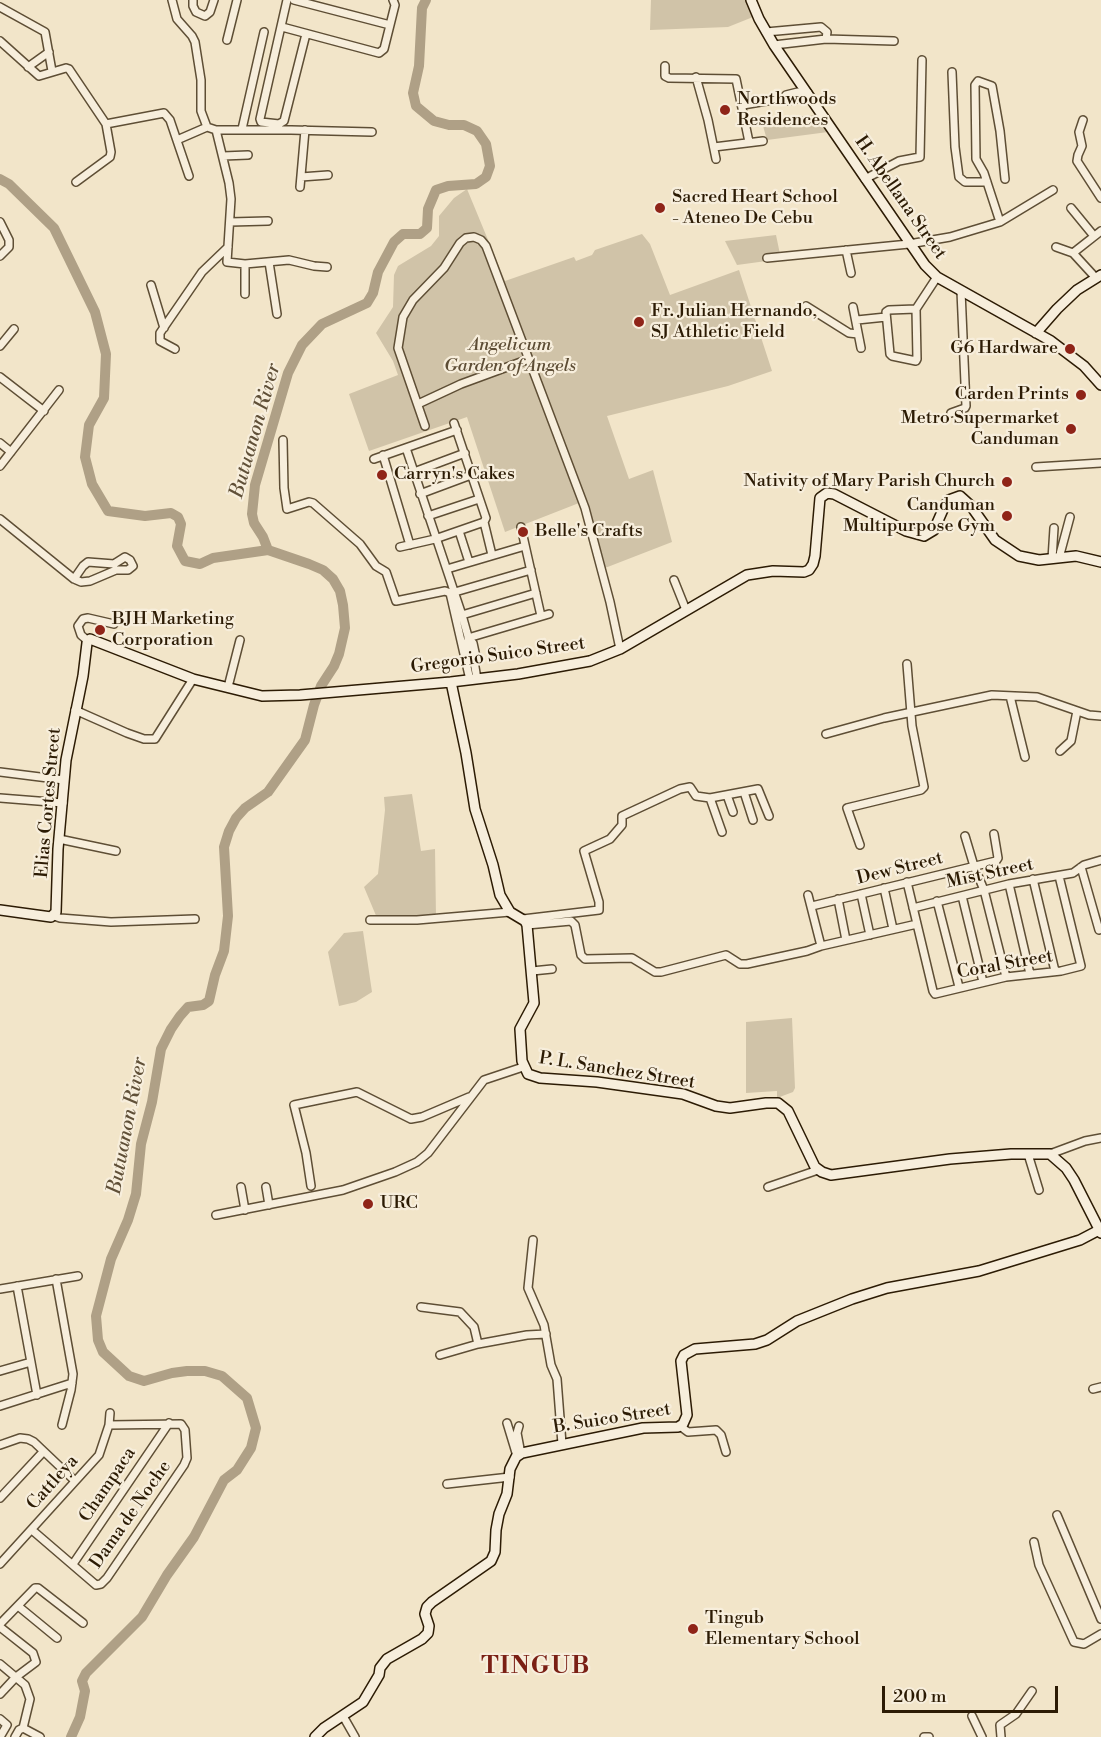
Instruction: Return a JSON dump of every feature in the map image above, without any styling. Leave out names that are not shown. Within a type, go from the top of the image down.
[{"type":"street","points":[[172,0],[177,19],[195,42],[201,81],[201,111],[207,128]]},
{"type":"street","points":[[193,0],[196,12],[205,16],[210,12],[214,0]]},
{"type":"street","points":[[227,40],[237,0]]},
{"type":"street","points":[[287,0],[261,122],[279,124],[284,121],[306,34]]},
{"type":"street","points":[[294,0],[390,26]]},
{"type":"street","points":[[282,27],[379,53],[384,49],[395,5],[393,0]]},
{"type":"street","name":"H. Abellana Street","points":[[751,0],[766,32],[805,94],[925,265],[938,277],[1036,333],[1084,366],[1099,380]]},
{"type":"street","points":[[0,7],[45,32],[52,71]]},
{"type":"street","points":[[766,32],[821,27],[827,32],[826,39]]},
{"type":"street","points":[[242,129],[264,32]]},
{"type":"street","points":[[774,45],[826,39],[894,41]]},
{"type":"street","points":[[0,41],[39,76],[66,68],[73,72],[106,124],[110,157],[76,182]]},
{"type":"street","points":[[28,67],[49,52]]},
{"type":"street","points":[[865,179],[896,162],[920,157],[922,60]]},
{"type":"street","points":[[664,66],[667,78],[735,78],[743,105],[749,142]]},
{"type":"street","points":[[952,72],[955,147],[959,177],[965,182],[987,182]]},
{"type":"street","points":[[696,77],[716,159]]},
{"type":"street","points":[[1000,222],[987,182],[976,159],[975,85],[978,81],[992,86],[1005,179]]},
{"type":"street","points":[[743,105],[784,98],[788,101],[801,98],[805,94]]},
{"type":"street","points":[[106,124],[164,113],[170,120],[189,176]]},
{"type":"street","points":[[1083,120],[1079,132],[1082,146],[1077,161],[1101,198]]},
{"type":"street","points":[[177,140],[207,128],[372,132]]},
{"type":"street","points":[[216,130],[231,200],[227,262],[245,264],[289,260],[327,267]]},
{"type":"street","points":[[300,187],[305,130]]},
{"type":"street","points":[[714,147],[763,141]]},
{"type":"street","points":[[223,156],[248,155]]},
{"type":"street","points":[[301,177],[328,175]]},
{"type":"street","points":[[767,258],[909,244],[950,237],[1000,222],[1053,190]]},
{"type":"street","points":[[1071,208],[1094,236]]},
{"type":"street","points":[[230,222],[268,221]]},
{"type":"street","points":[[0,222],[9,240],[9,247],[0,256]]},
{"type":"street","points":[[1073,253],[1101,231]]},
{"type":"street","points":[[425,426],[398,348],[403,316],[413,300],[444,268],[460,243],[466,238],[481,240],[486,246],[585,508],[620,650]]},
{"type":"street","points":[[175,349],[160,341],[159,337],[202,272],[228,246]]},
{"type":"street","points":[[1036,333],[1063,303],[1098,276],[1073,253],[1056,247]]},
{"type":"street","points":[[846,250],[851,273]]},
{"type":"street","points":[[269,262],[277,314]]},
{"type":"street","points":[[245,264],[245,294]]},
{"type":"street","points":[[916,309],[889,310],[886,317],[891,355],[916,361],[918,357],[916,309],[938,277]]},
{"type":"street","points":[[151,285],[164,328]]},
{"type":"street","points":[[951,413],[966,406],[961,291]]},
{"type":"street","points":[[806,306],[849,333],[858,334]]},
{"type":"street","points":[[853,307],[861,348]]},
{"type":"street","points":[[856,320],[886,317]]},
{"type":"street","points":[[0,346],[14,329]]},
{"type":"street","points":[[418,404],[461,384],[529,359]]},
{"type":"street","points":[[0,377],[44,411]]},
{"type":"street","points":[[0,466],[59,390]]},
{"type":"street","points":[[374,459],[456,426],[486,518],[484,522],[492,555]]},
{"type":"street","points":[[283,440],[284,488],[287,508],[309,502],[321,510],[360,544],[376,566],[386,572],[396,601],[445,591],[450,593],[474,679]]},
{"type":"street","points":[[0,443],[11,452]]},
{"type":"street","points":[[406,448],[462,615],[468,639],[466,643],[469,656],[474,661],[474,679]]},
{"type":"street","points":[[414,472],[465,453]]},
{"type":"street","points":[[383,455],[410,545]]},
{"type":"street","points":[[1036,467],[1101,463]]},
{"type":"street","points":[[420,494],[471,474]]},
{"type":"street","name":"Gregorio Suico Street","points":[[228,687],[262,696],[300,695],[451,682],[590,661],[620,650],[747,575],[773,571],[804,572],[809,570],[815,556],[820,498],[827,493],[834,494],[906,531],[924,536],[934,530],[949,500],[960,496],[999,543],[1028,559],[1076,556],[1101,562]]},
{"type":"street","points":[[428,516],[479,499]]},
{"type":"street","points":[[1056,558],[1070,517]]},
{"type":"street","points":[[0,519],[74,579],[81,582],[90,581],[115,567],[88,562],[74,579]]},
{"type":"street","points":[[400,547],[435,539],[484,522]]},
{"type":"street","points":[[468,639],[545,615],[536,593],[521,527]]},
{"type":"street","points":[[1054,528],[1056,558]]},
{"type":"street","points":[[459,531],[469,562]]},
{"type":"street","points":[[447,569],[525,546]]},
{"type":"street","points":[[455,592],[531,570]]},
{"type":"street","points":[[674,580],[686,610]]},
{"type":"street","points":[[462,615],[536,593]]},
{"type":"street","points":[[114,624],[88,618],[83,619],[78,626],[81,635],[88,641],[92,639],[193,679],[228,687],[240,640]]},
{"type":"street","name":"Elias Cortes Street","points":[[54,916],[66,760],[88,641]]},
{"type":"street","points":[[860,845],[847,808],[921,790],[924,787],[911,713],[907,664]]},
{"type":"street","points":[[75,710],[127,733],[144,739],[155,739],[193,679]]},
{"type":"street","points":[[451,682],[479,825],[493,865],[500,895],[510,912],[525,922],[571,921],[575,925],[581,955],[585,958],[632,958],[655,972],[662,972],[726,955],[740,964],[795,952],[805,946],[817,947],[917,924],[908,882]]},
{"type":"street","points":[[826,734],[884,718],[992,695],[1037,698],[1101,716]]},
{"type":"street","points":[[1010,696],[1025,756]]},
{"type":"street","points":[[1060,751],[1072,739],[1077,711]]},
{"type":"street","points":[[0,772],[64,780]]},
{"type":"street","points":[[525,922],[599,910],[600,902],[584,851],[610,839],[622,825],[622,816],[680,789],[690,787],[696,796],[710,798],[758,789],[769,816]]},
{"type":"street","points":[[744,792],[753,820]]},
{"type":"street","points":[[728,795],[733,812]]},
{"type":"street","points":[[0,798],[63,803]]},
{"type":"street","points":[[710,798],[722,832]]},
{"type":"street","name":"Dew Street","points":[[812,906],[996,861],[998,858],[994,834]]},
{"type":"street","points":[[965,836],[984,890],[1006,977]]},
{"type":"street","points":[[59,839],[116,851]]},
{"type":"street","points":[[1099,930],[1081,867],[1101,860]]},
{"type":"street","name":"Mist Street","points":[[914,908],[1009,884],[1073,873],[1081,867]]},
{"type":"street","name":"Coral Street","points":[[917,924],[933,993],[1006,977],[1081,966],[1059,876]]},
{"type":"street","points":[[1033,879],[1054,971]]},
{"type":"street","points":[[1009,884],[1030,974]]},
{"type":"street","points":[[884,888],[893,929]]},
{"type":"street","points":[[861,894],[870,935]]},
{"type":"street","points":[[808,895],[812,906],[817,947]]},
{"type":"street","points":[[962,896],[983,982]]},
{"type":"street","points":[[837,899],[846,940]]},
{"type":"street","points":[[937,901],[959,987]]},
{"type":"street","points":[[0,910],[111,922],[195,919]]},
{"type":"street","points":[[370,920],[417,920],[510,912]]},
{"type":"street","name":"P. L. Sanchez Street","points":[[525,922],[534,1003],[520,1029],[523,1067],[532,1077],[597,1082],[683,1094],[716,1106],[730,1108],[778,1103],[788,1111],[818,1170]]},
{"type":"street","points":[[532,971],[552,969]]},
{"type":"street","points":[[216,1215],[363,1184],[417,1162],[428,1154],[484,1080],[523,1067]]},
{"type":"street","points":[[311,1186],[306,1153],[294,1105],[357,1092],[411,1119],[422,1117],[469,1097]]},
{"type":"street","points":[[768,1188],[818,1170],[836,1175],[950,1160],[1050,1154],[1085,1141],[1101,1138]]},
{"type":"street","points":[[1028,1154],[1039,1190]]},
{"type":"street","points":[[1050,1154],[1066,1168],[1074,1180],[1101,1231]]},
{"type":"street","points":[[241,1187],[245,1210]]},
{"type":"street","points":[[266,1187],[269,1205]]},
{"type":"street","name":"B. Suico Street","points":[[519,1455],[643,1428],[680,1426],[687,1415],[681,1361],[684,1355],[695,1349],[755,1344],[767,1340],[797,1321],[852,1299],[887,1288],[979,1271],[1080,1240],[1101,1231]]},
{"type":"street","points":[[533,1240],[528,1288],[546,1334],[551,1365],[557,1379],[562,1444]]},
{"type":"street","points":[[0,1290],[78,1276]]},
{"type":"street","points":[[56,1279],[73,1374],[62,1425]]},
{"type":"street","points":[[17,1286],[37,1395]]},
{"type":"street","points":[[421,1307],[460,1312],[474,1327],[478,1344]]},
{"type":"street","points":[[440,1355],[478,1344],[546,1334]]},
{"type":"street","points":[[0,1371],[31,1362]]},
{"type":"street","points":[[0,1406],[72,1383]]},
{"type":"street","points":[[1093,1389],[1101,1387]]},
{"type":"street","name":"Cattleya","points":[[0,1564],[99,1455],[109,1425],[110,1413]]},
{"type":"street","points":[[109,1425],[169,1423]]},
{"type":"street","name":"Champaca","points":[[73,1564],[169,1423]]},
{"type":"street","name":"Dama de Noche","points":[[73,1564],[96,1585],[101,1584],[184,1466],[187,1458],[185,1430],[182,1424],[169,1423]]},
{"type":"street","points":[[507,1423],[519,1455]]},
{"type":"street","points":[[315,1737],[324,1728],[363,1702],[387,1659],[422,1639],[428,1633],[429,1626],[425,1614],[432,1602],[491,1561],[495,1552],[498,1520],[507,1494],[510,1469],[519,1455],[516,1433],[519,1426]]},
{"type":"street","points":[[680,1426],[688,1432],[716,1430],[721,1435],[726,1452]]},
{"type":"street","points":[[0,1445],[20,1438],[28,1439],[75,1481]]},
{"type":"street","points":[[0,1498],[43,1452]]},
{"type":"street","points":[[447,1484],[510,1478]]},
{"type":"street","points":[[1057,1515],[1101,1619]]},
{"type":"street","points":[[32,1530],[73,1564]]},
{"type":"street","points":[[1034,1542],[1039,1565],[1074,1642],[1084,1644],[1101,1634]]},
{"type":"street","points":[[0,1695],[16,1677],[36,1662],[33,1653],[0,1625],[35,1588],[83,1623]]},
{"type":"street","points":[[18,1606],[57,1638]]},
{"type":"street","points":[[0,1664],[27,1688],[30,1699],[23,1728],[15,1737]]},
{"type":"street","points":[[1001,1737],[1000,1725],[1016,1714],[1032,1691]]},
{"type":"street","points":[[343,1716],[355,1737]]},
{"type":"street","points":[[972,1716],[982,1737]]},
{"type":"street","points":[[0,1719],[7,1725],[0,1737]]},
{"type":"street","points":[[23,1728],[40,1737]]},
{"type":"street","points":[[924,1737],[929,1737]]},
{"type":"green space","points":[[651,0],[745,0],[753,17],[728,27],[650,30]]},
{"type":"green space","points":[[817,115],[828,132],[767,140],[761,119]]},
{"type":"green space","name":"Angelicum Garden of Angels","points":[[467,189],[505,281],[574,257],[576,261],[592,255],[595,250],[642,234],[650,244],[670,295],[739,270],[772,371],[728,386],[607,416],[629,479],[653,470],[672,542],[605,568],[600,551],[594,553],[579,503],[505,532],[467,417],[369,451],[349,394],[398,375],[393,361],[376,333],[393,307],[394,275],[398,266],[431,246],[439,236],[439,216],[454,198]]},
{"type":"green space","points":[[776,235],[781,259],[737,265],[725,241]]},
{"type":"green space","points":[[412,794],[421,851],[435,849],[436,917],[377,918],[364,887],[378,874],[385,810],[384,797]]},
{"type":"green space","points":[[363,931],[372,992],[356,1002],[339,1006],[328,952],[344,933]]},
{"type":"green space","points":[[792,1018],[795,1088],[793,1092],[777,1098],[777,1091],[746,1093],[746,1022]]},
{"type":"waterway","name":"Butuanon River","points":[[71,1737],[80,1717],[85,1691],[82,1681],[86,1673],[142,1617],[167,1575],[194,1537],[224,1480],[237,1470],[251,1448],[256,1428],[247,1398],[222,1376],[205,1371],[172,1373],[144,1381],[129,1376],[103,1352],[98,1340],[96,1316],[111,1259],[128,1220],[136,1194],[141,1144],[152,1102],[161,1049],[171,1029],[188,1007],[203,1005],[209,1001],[224,951],[228,916],[224,847],[229,831],[245,808],[268,792],[305,740],[314,705],[321,686],[339,654],[345,628],[340,591],[333,579],[323,570],[268,550],[254,523],[252,514],[255,485],[288,373],[302,345],[322,324],[367,303],[373,293],[378,272],[394,242],[403,234],[420,234],[427,228],[428,209],[436,190],[448,186],[476,184],[486,177],[490,166],[486,144],[477,131],[464,125],[449,125],[434,121],[416,106],[413,93],[419,66],[422,8],[426,0]]},
{"type":"waterway","points":[[0,179],[9,184],[54,228],[95,312],[106,354],[104,398],[89,425],[85,457],[92,484],[108,511],[145,516],[171,513],[178,517],[181,524],[177,546],[185,561],[200,564],[213,558],[268,550]]},
{"type":"place","name":"Northwoods Residences","points":[[725,110]]},
{"type":"place","name":"Sacred Heart School - Ateneo De Cebu","points":[[660,208]]},
{"type":"place","name":"Fr. Julian Hernando, SJ Athletic Field","points":[[639,322]]},
{"type":"place","name":"G6 Hardware","points":[[1070,349]]},
{"type":"place","name":"Carden Prints","points":[[1081,395]]},
{"type":"place","name":"Metro Supermarket Canduman","points":[[1071,429]]},
{"type":"place","name":"Carryn's Cakes","points":[[382,475]]},
{"type":"place","name":"Nativity of Mary Parish Church","points":[[1007,482]]},
{"type":"place","name":"Canduman Multipurpose Gym","points":[[1007,516]]},
{"type":"place","name":"Belle's Crafts","points":[[523,532]]},
{"type":"place","name":"BJH Marketing Corporation","points":[[100,630]]},
{"type":"place","name":"URC","points":[[368,1204]]},
{"type":"place","name":"Tingub Elementary School","points":[[693,1629]]},
{"type":"district","name":"TINGUB","points":[[536,1667]]}]
